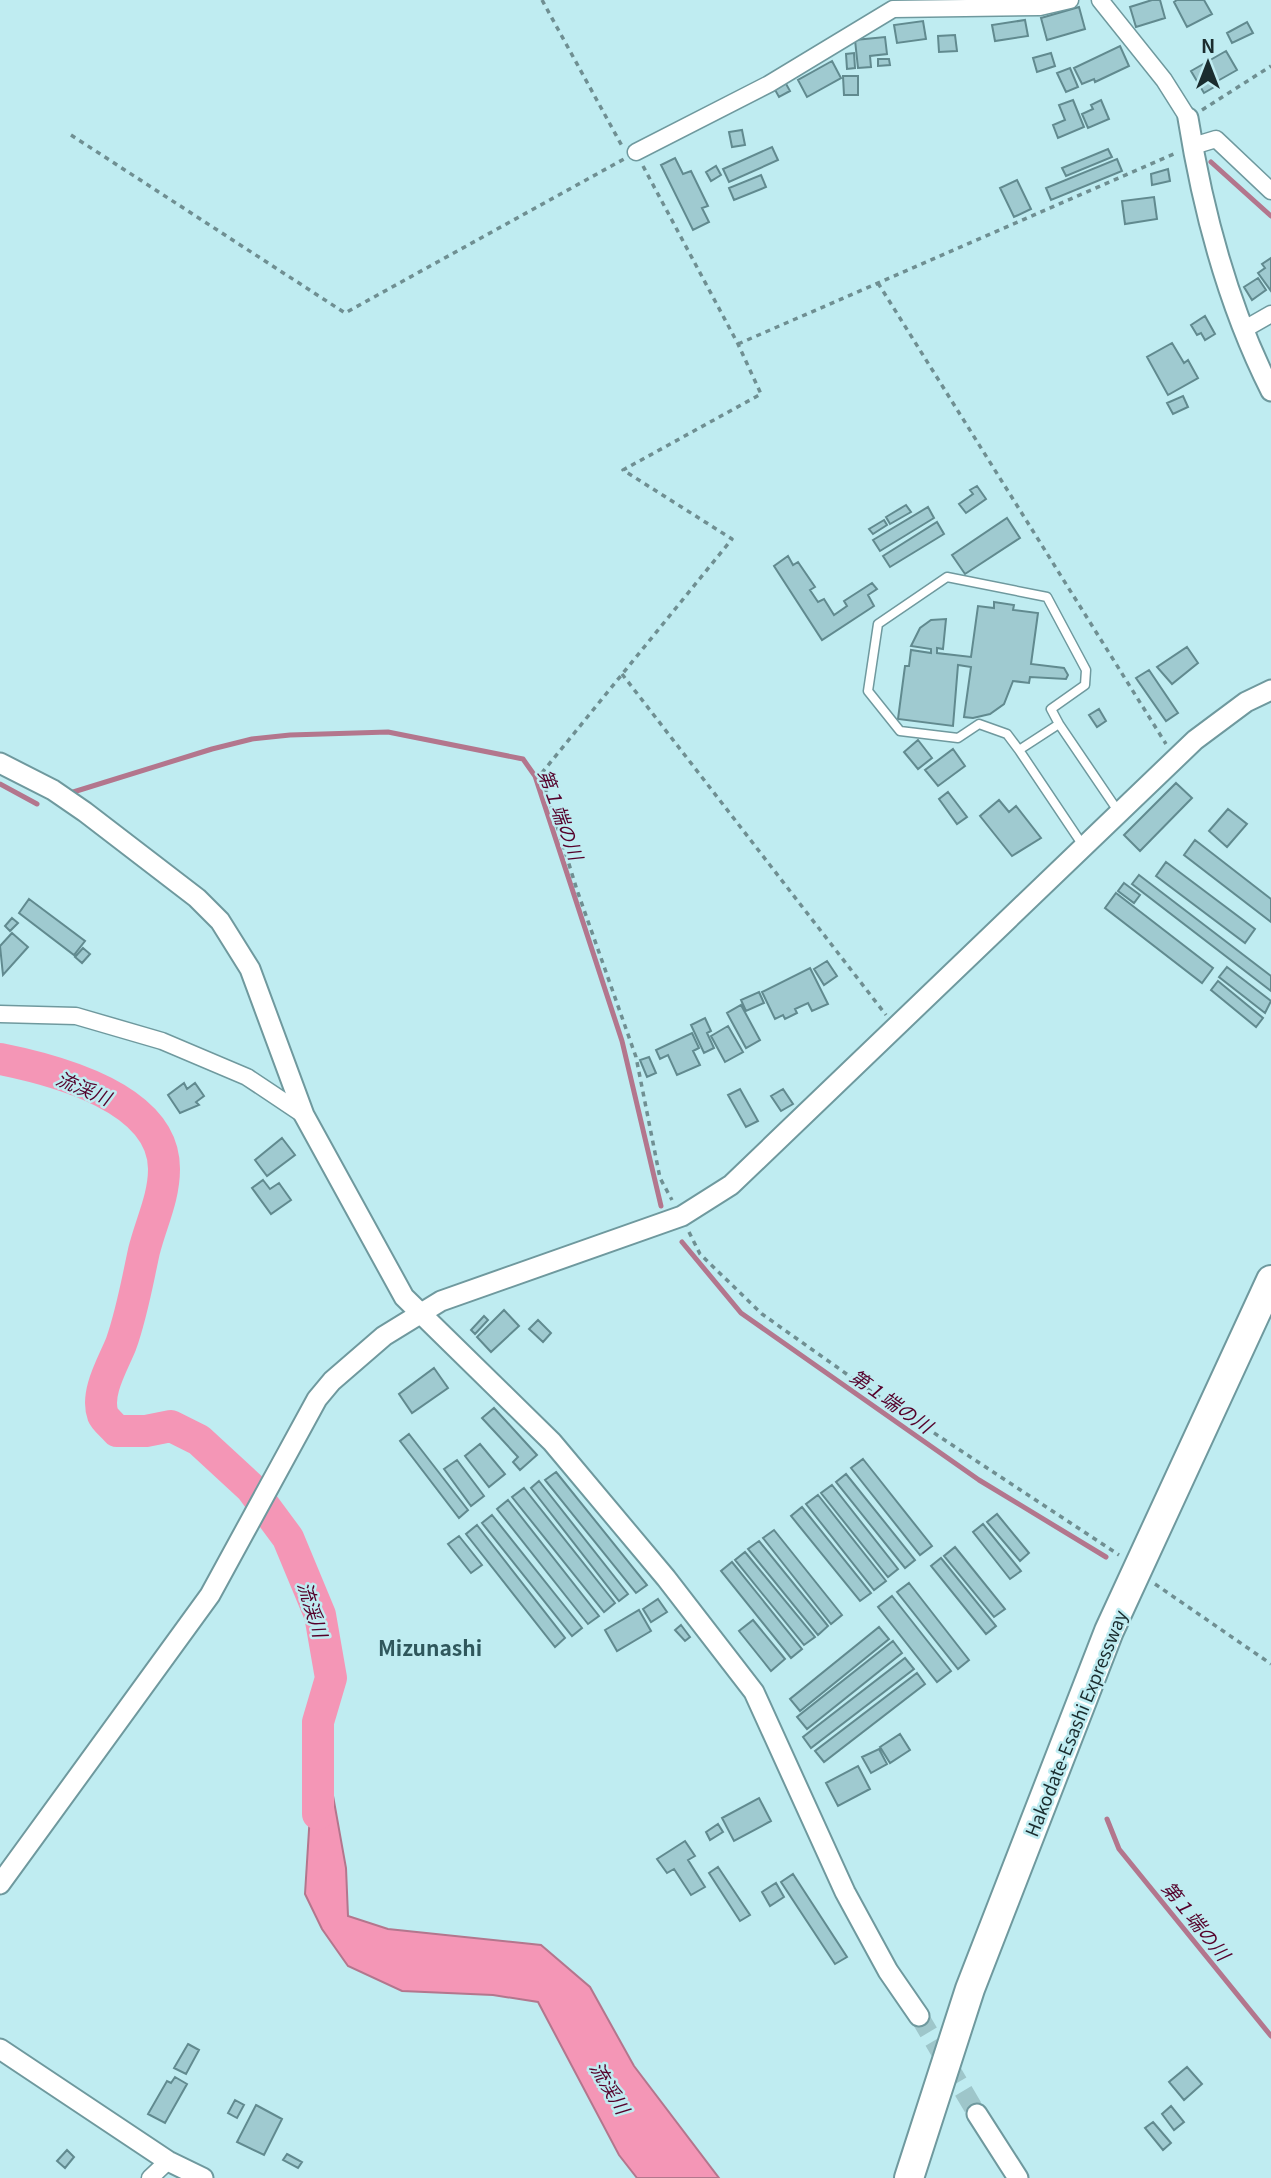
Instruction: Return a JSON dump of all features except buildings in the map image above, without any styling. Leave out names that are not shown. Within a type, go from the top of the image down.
[{"type":"highway","name":"Hakodate-Esashi Expressway","points":[[909,2178],[970,1989],[1109,1631],[1271,1280]]},
{"type":"street","points":[[636,152],[769,84],[893,9],[1040,7],[1070,0]]},
{"type":"street","points":[[1100,0],[1164,80],[1188,118],[1208,220],[1243,330],[1271,391]]},
{"type":"street","points":[[1192,146],[1216,139],[1271,191]]},
{"type":"street","points":[[1243,330],[1271,314]]},
{"type":"street","points":[[0,1884],[156,1671],[231,1561],[317,1399],[332,1381],[384,1336],[441,1301],[682,1216],[730,1185],[1195,740],[1246,702],[1271,690]]},
{"type":"street","points":[[0,763],[53,790],[85,812],[197,898],[220,921],[250,970],[304,1115],[404,1297],[552,1442],[681,1597],[754,1692],[845,1892],[888,1971],[919,2016]]},
{"type":"street","points":[[0,1014],[76,1016],[162,1041],[247,1077],[304,1115]]},
{"type":"street","points":[[0,2049],[168,2161],[203,2178]]},
{"type":"street","points":[[977,2113],[1018,2178]]},
{"type":"street","points":[[150,2178],[168,2161]]},
{"type":"lane","points":[[1084,847],[1007,734],[979,724],[958,738],[901,731],[868,691],[878,624],[947,577],[1047,597],[1086,670],[1084,685],[1051,709],[1119,812]]},
{"type":"lane","points":[[1019,750],[1059,724]]},
{"type":"path","points":[[71,135],[345,313],[628,157],[542,0]]},
{"type":"path","points":[[1188,118],[1271,66]]},
{"type":"path","points":[[738,344],[1192,146]]},
{"type":"path","points":[[636,152],[738,344],[761,394],[623,470],[732,539],[541,774],[577,890],[636,1057],[660,1178],[700,1254],[762,1314],[872,1392],[1128,1562]]},
{"type":"path","points":[[878,283],[1156,725],[1174,761]]},
{"type":"path","points":[[622,674],[896,1027]]},
{"type":"path","points":[[1146,1577],[1271,1664]]},
{"type":"water","points":[[313,1766],[330,1779],[346,1868],[348,1916],[388,1929],[541,1945],[590,1987],[634,2066],[719,2178],[637,2178],[619,2155],[538,2002],[493,1995],[402,1991],[348,1966],[322,1929],[305,1894]]},
{"type":"waterway","points":[[1211,162],[1271,216]]},
{"type":"waterway","name":"第１端の川","points":[[70,793],[212,749],[252,739],[290,735],[388,732],[523,759],[535,776],[622,1041],[661,1206]]},
{"type":"waterway","name":"第１端の川","points":[[0,784],[37,804]]},
{"type":"waterway","name":"流渓川","points":[[0,1059],[49,1071],[103,1092],[127,1106],[146,1123],[159,1144],[164,1169],[162,1190],[125,1332],[103,1388],[103,1415],[117,1431],[146,1431],[171,1426],[199,1440],[251,1488],[288,1538],[320,1615],[331,1678],[318,1722],[318,1814]]},
{"type":"waterway","name":"第１端の川","points":[[682,1242],[741,1313],[979,1480],[1106,1557]]},
{"type":"waterway","name":"第１端の川","points":[[1107,1819],[1119,1849],[1271,2036]]},
{"type":"tunnel","points":[[919,2016],[977,2114]]},
{"type":"district","name":"Mizunashi","points":[[430,1647]]}]
